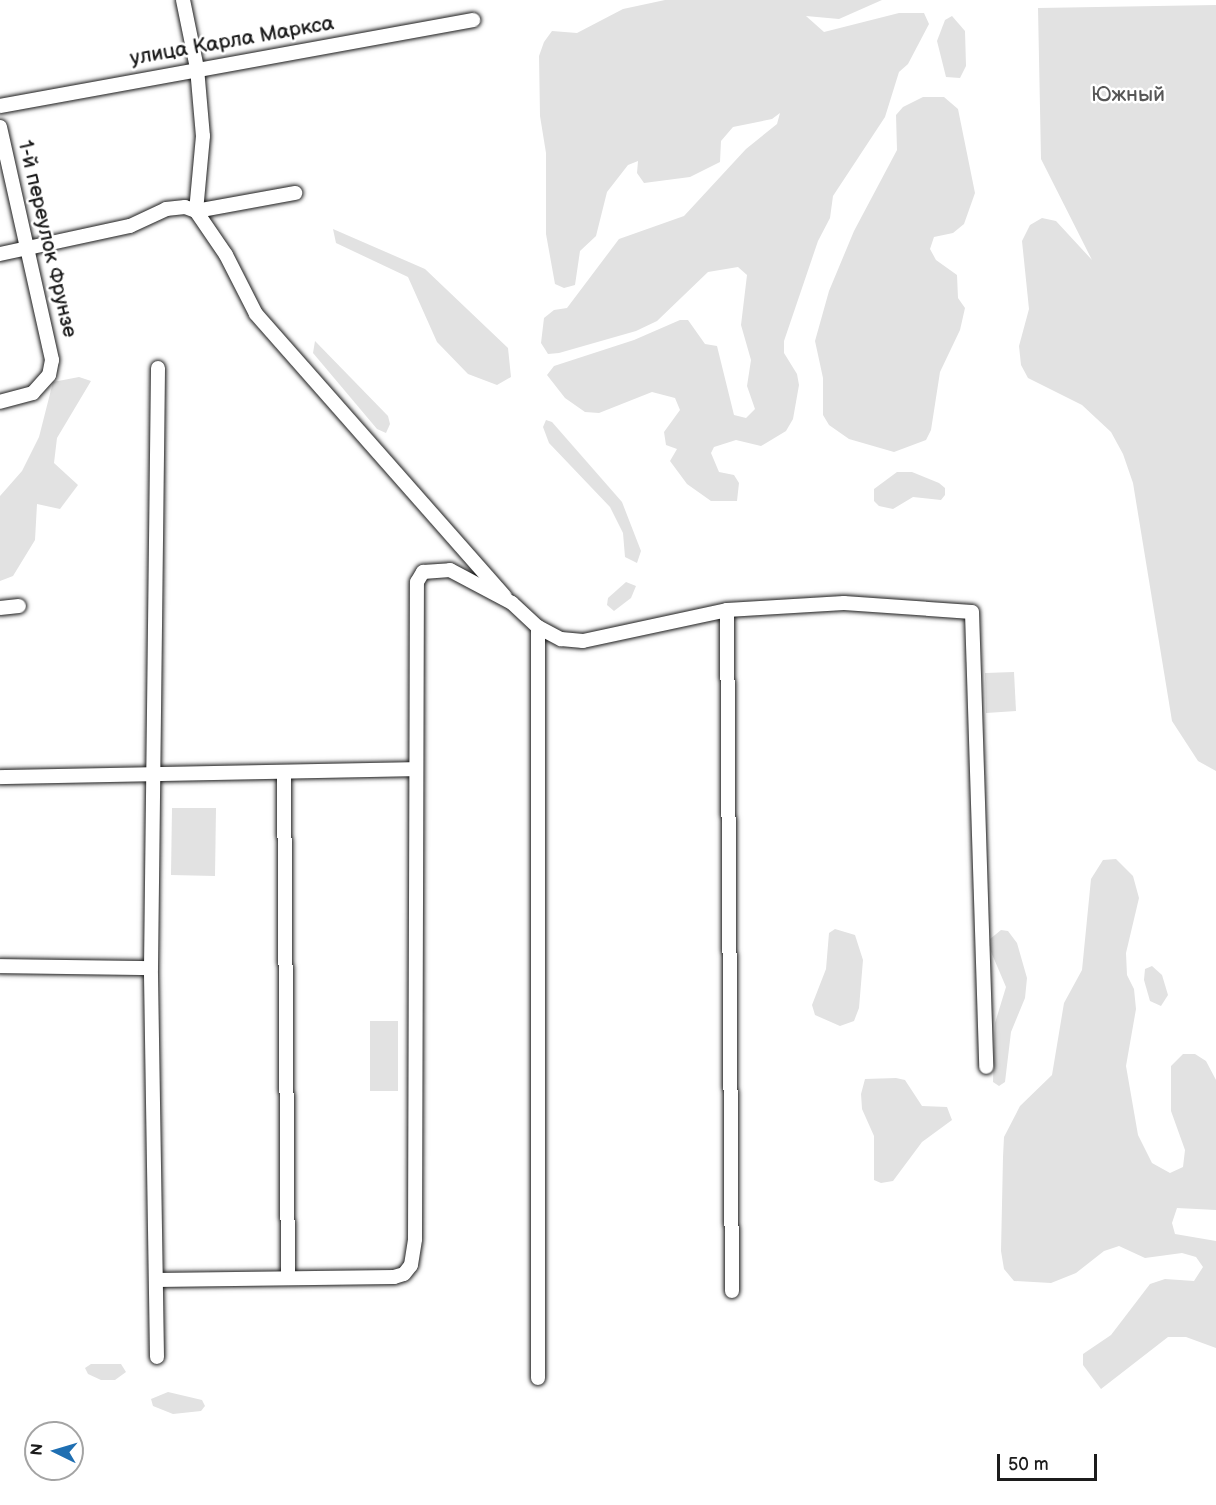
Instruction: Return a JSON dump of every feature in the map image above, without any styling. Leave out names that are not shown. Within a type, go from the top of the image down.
[{"type":"street","points":[[183,0],[196,68],[202,136],[196,211],[226,255],[256,314],[512,603],[538,627],[561,639],[583,641],[727,610],[844,603],[972,612],[986,1066]]},
{"type":"street","name":"улица Карла Маркса","points":[[0,106],[196,68],[473,20]]},
{"type":"street","name":"1-й переулок Фрунзе","points":[[0,127],[29,248],[52,360],[49,375],[33,393],[0,402]]},
{"type":"street","points":[[0,254],[130,226],[166,209],[185,207],[196,211],[296,193]]},
{"type":"street","points":[[157,1357],[151,968],[158,369]]},
{"type":"street","points":[[156,1280],[394,1277],[404,1274],[411,1265],[415,1239],[417,582],[423,572],[450,570],[512,603]]},
{"type":"street","points":[[0,608],[19,606]]},
{"type":"street","points":[[727,610],[732,1291]]},
{"type":"street","points":[[538,627],[538,1377]]},
{"type":"street","points":[[0,777],[154,776],[415,769]]},
{"type":"street","points":[[284,773],[288,1278]]},
{"type":"street","points":[[0,966],[151,968]]},
{"type":"green space","points":[[665,0],[882,0],[839,19],[806,16],[824,32],[899,13],[924,13],[929,24],[908,64],[899,72],[885,117],[833,196],[830,218],[818,241],[784,341],[784,353],[797,374],[799,385],[793,419],[786,431],[761,446],[736,440],[714,447],[711,453],[719,472],[734,475],[739,483],[737,501],[711,501],[687,484],[670,461],[677,449],[666,445],[664,432],[680,410],[675,398],[652,392],[599,413],[585,412],[565,398],[547,375],[554,366],[634,340],[680,320],[688,320],[705,344],[717,346],[734,415],[746,418],[755,409],[747,386],[751,360],[741,325],[747,275],[738,267],[708,272],[657,321],[636,331],[559,353],[548,354],[541,343],[544,318],[554,310],[567,308],[619,239],[684,216],[746,149],[777,124],[780,113],[772,119],[733,127],[721,141],[720,162],[690,177],[644,183],[637,173],[638,161],[628,165],[607,192],[596,236],[580,251],[575,285],[564,288],[555,284],[546,234],[546,153],[540,116],[539,56],[544,42],[552,31],[577,33],[623,9]]},
{"type":"green space","name":"Южный","points":[[1216,5],[1216,771],[1198,761],[1172,721],[1133,483],[1123,454],[1111,432],[1082,405],[1028,378],[1021,365],[1019,346],[1029,309],[1022,241],[1030,225],[1042,218],[1056,221],[1092,260],[1041,159],[1038,8]]},
{"type":"green space","points":[[952,16],[965,31],[966,66],[960,78],[946,77],[937,41],[945,20]]},
{"type":"green space","points":[[923,97],[944,97],[958,109],[975,193],[964,224],[953,233],[934,237],[930,249],[936,260],[957,275],[958,298],[965,308],[960,330],[940,372],[931,430],[926,440],[894,452],[849,439],[829,425],[823,415],[823,378],[815,341],[829,291],[854,231],[897,150],[896,115],[903,107]]},
{"type":"green space","points":[[333,229],[425,269],[508,348],[511,377],[497,385],[468,374],[437,342],[408,277],[336,243]]},
{"type":"green space","points":[[315,341],[388,416],[390,424],[386,433],[377,429],[313,353]]},
{"type":"green space","points":[[79,377],[91,381],[57,438],[54,463],[78,485],[60,509],[37,504],[35,540],[13,576],[0,581],[0,496],[22,471],[39,437],[53,382]]},
{"type":"green space","points":[[546,420],[552,422],[622,502],[641,551],[637,563],[625,557],[623,533],[610,507],[549,443],[543,427]]},
{"type":"green space","points":[[897,472],[912,472],[939,483],[945,488],[945,495],[941,500],[913,497],[893,509],[879,506],[874,501],[874,489]]},
{"type":"green space","points":[[626,582],[636,586],[631,598],[614,611],[607,605],[608,598]]},
{"type":"green space","points":[[1014,672],[1016,711],[986,713],[985,673]]},
{"type":"green space","points":[[172,808],[216,808],[215,876],[171,875]]},
{"type":"green space","points":[[1116,859],[1133,876],[1139,898],[1126,953],[1127,975],[1134,989],[1136,1009],[1126,1066],[1138,1135],[1152,1163],[1170,1173],[1183,1167],[1185,1150],[1171,1111],[1171,1066],[1183,1054],[1195,1054],[1206,1061],[1216,1080],[1216,1210],[1177,1208],[1172,1223],[1175,1234],[1216,1241],[1216,1348],[1186,1337],[1168,1337],[1101,1389],[1083,1365],[1083,1354],[1111,1335],[1150,1284],[1165,1279],[1194,1281],[1203,1267],[1196,1257],[1182,1253],[1145,1258],[1119,1246],[1104,1251],[1076,1273],[1051,1283],[1014,1281],[1004,1269],[1001,1251],[1003,1157],[1004,1137],[1020,1106],[1052,1075],[1064,1003],[1082,970],[1091,879],[1103,860]]},
{"type":"green space","points":[[835,929],[855,935],[863,960],[859,1008],[854,1021],[840,1026],[815,1015],[812,1005],[826,969],[829,933]]},
{"type":"green space","points":[[1001,930],[1008,931],[1017,943],[1027,978],[1025,998],[1011,1032],[1005,1082],[999,1086],[993,1082],[995,1023],[1006,987],[989,947],[990,939]]},
{"type":"green space","points":[[1152,966],[1162,975],[1168,995],[1161,1006],[1150,1001],[1144,980],[1145,969]]},
{"type":"green space","points":[[370,1021],[398,1021],[398,1091],[370,1091]]},
{"type":"green space","points":[[865,1079],[905,1080],[922,1106],[947,1107],[952,1120],[922,1142],[893,1181],[881,1183],[874,1180],[874,1136],[862,1109],[861,1094]]},
{"type":"green space","points":[[91,1364],[121,1364],[126,1372],[115,1380],[101,1380],[88,1374],[85,1368]]},
{"type":"green space","points":[[168,1392],[202,1400],[205,1406],[201,1411],[173,1414],[153,1406],[151,1399]]}]
